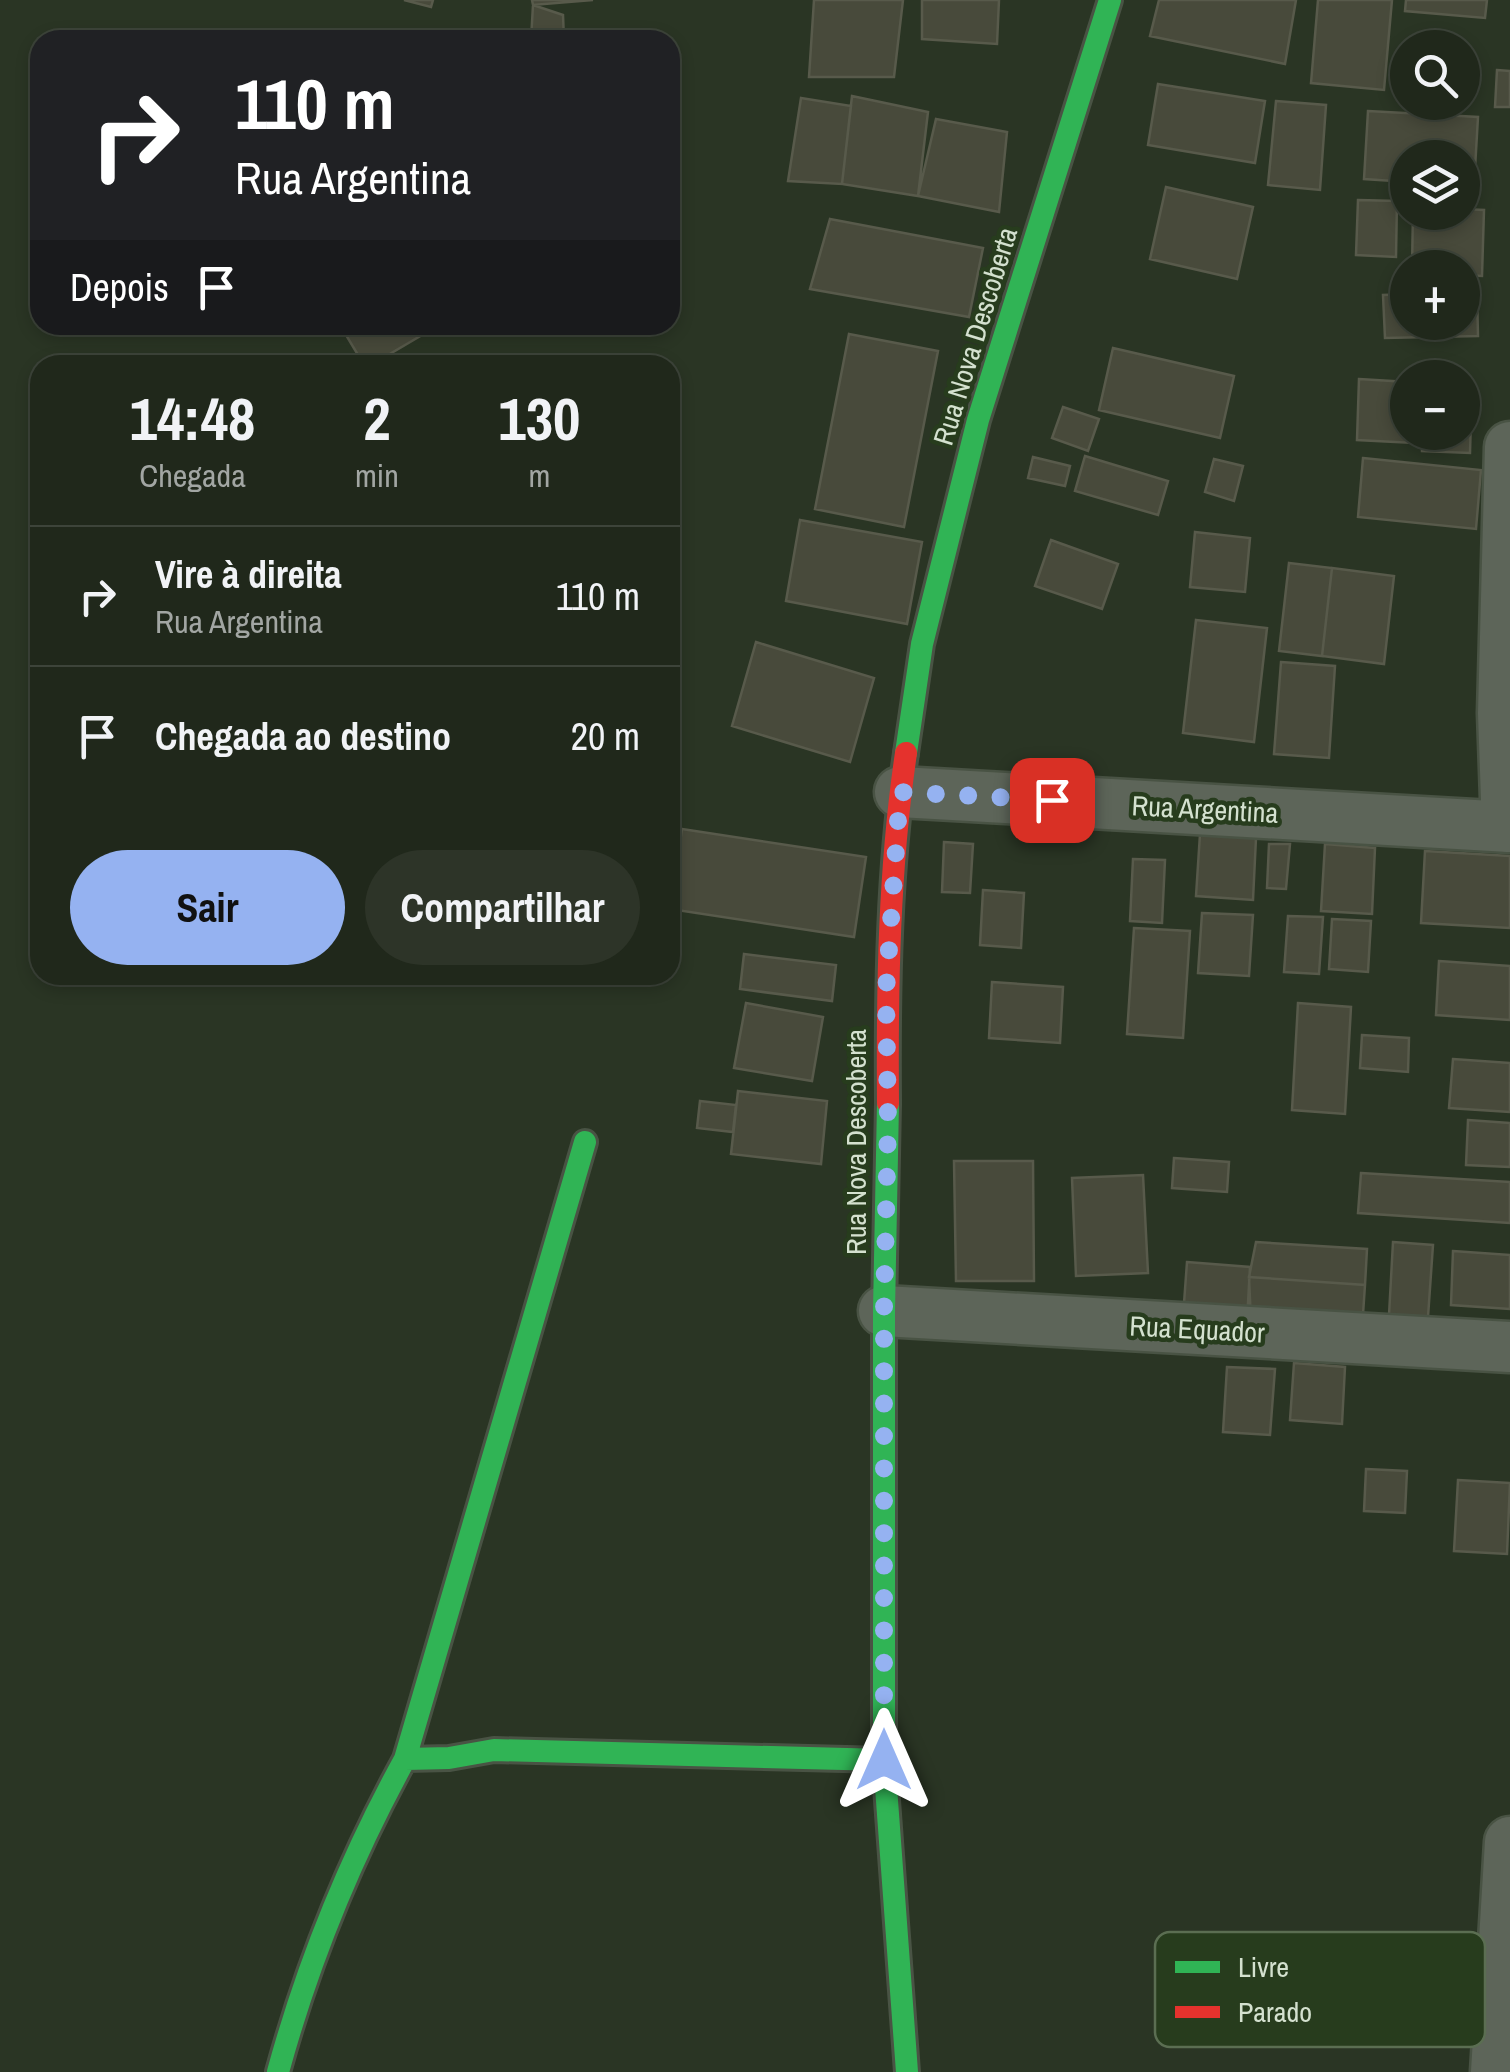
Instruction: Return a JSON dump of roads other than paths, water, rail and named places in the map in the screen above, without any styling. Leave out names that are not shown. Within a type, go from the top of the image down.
[{"type":"street","name":"Rua Nova Descoberta","points":[[907,2072],[884,1760],[886,992],[900,792],[922,644],[978,420],[1110,0]]},
{"type":"street","points":[[1508,827],[1503,713],[1510,447]]},
{"type":"street","name":"Rua Argentina","points":[[900,792],[1508,827]]},
{"type":"street","points":[[278,2072],[292,2020],[342,1887],[375,1812],[405,1759],[584,1142]]},
{"type":"street","name":"Rua Equador","points":[[884,1310],[1510,1347]]},
{"type":"street","points":[[405,1759],[449,1758],[494,1750],[884,1760]]},
{"type":"street","points":[[1496,2072],[1510,1842]]}]
